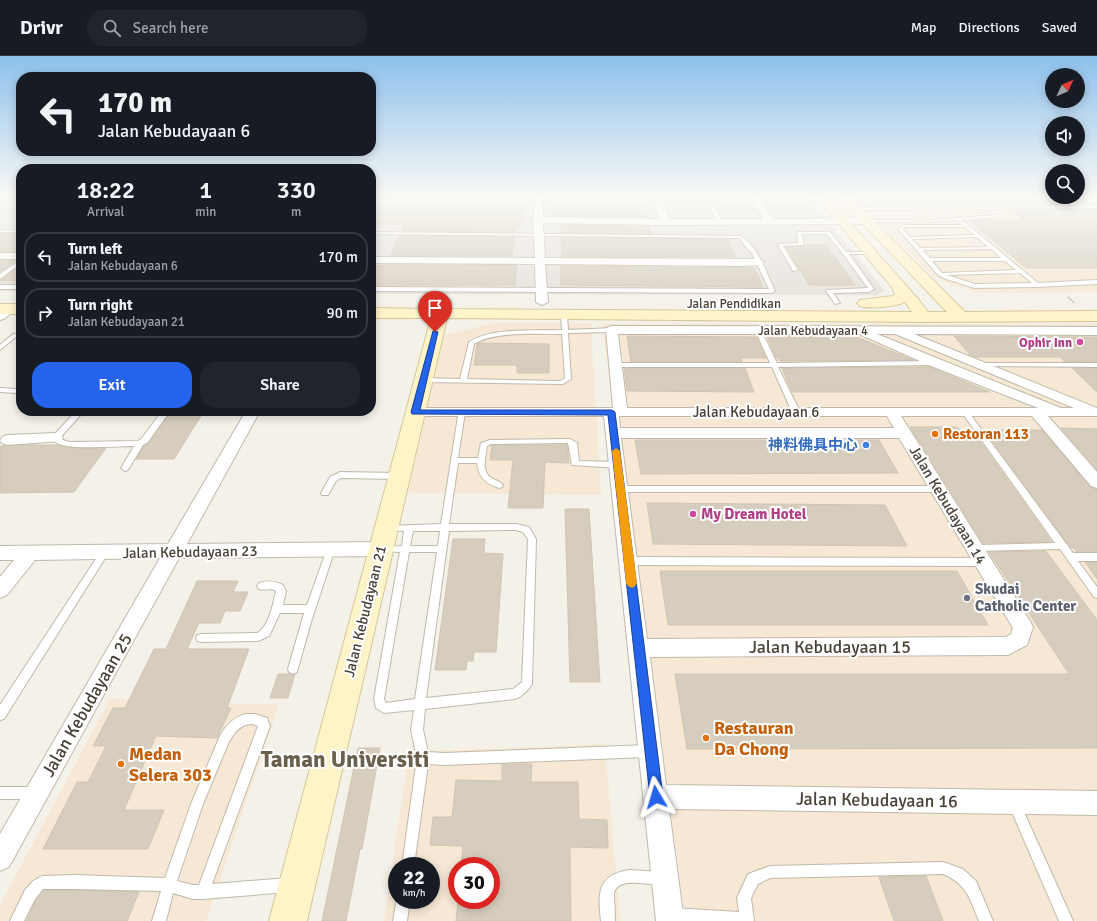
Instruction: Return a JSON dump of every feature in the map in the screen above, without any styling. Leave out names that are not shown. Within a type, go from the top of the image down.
[{"type":"main road","points":[[855,236],[914,303],[923,316]]},
{"type":"main road","points":[[881,236],[960,316]]},
{"type":"main road","points":[[865,303],[897,300],[902,297],[896,283]]},
{"type":"main road","points":[[933,288],[972,302]]},
{"type":"main road","name":"Jalan Pendidikan","points":[[376,313],[541,296],[837,303],[948,303],[1071,300],[1097,304]]},
{"type":"main road","name":"Jalan Pendidikan","points":[[376,301],[502,314],[1097,316]]},
{"type":"main road","name":"Jalan Kebudayaan 21","points":[[288,921],[395,538],[399,476],[441,307]]},
{"type":"main road","points":[[435,332],[474,320],[502,314]]},
{"type":"main road","name":"Jalan Pendidikan","points":[[767,316],[874,321],[1097,319]]},
{"type":"street","points":[[540,236],[541,296]]},
{"type":"street","points":[[0,256],[16,256]]},
{"type":"street","points":[[376,260],[759,262]]},
{"type":"street","points":[[612,330],[615,364],[616,412],[614,433],[670,918]]},
{"type":"street","name":"Jalan Kebudayaan 4","points":[[612,330],[1097,330]]},
{"type":"street","points":[[858,330],[936,363],[1064,412]]},
{"type":"street","points":[[893,330],[1097,412]]},
{"type":"street","name":"Jalan Kebudayaan 6","points":[[415,412],[1097,412]]},
{"type":"street","name":"Jalan Kebudayaan 14","points":[[891,412],[1023,627],[1020,639]]},
{"type":"street","points":[[1036,412],[1097,482]]},
{"type":"street","name":"Jalan Kebudayaan 25","points":[[0,858],[251,416]]},
{"type":"street","points":[[614,433],[904,433]]},
{"type":"street","points":[[7,440],[56,438]]},
{"type":"street","name":"Jalan Kebudayaan 23","points":[[0,553],[29,554],[331,549],[395,538]]},
{"type":"street","points":[[0,590],[29,554]]},
{"type":"street","name":"Jalan Kebudayaan 15","points":[[639,648],[1008,646],[1020,639]]},
{"type":"street","name":"Jalan Kebudayaan 16","points":[[656,797],[1097,803]]},
{"type":"lane","points":[[376,289],[541,296],[772,291],[759,262],[744,240],[740,237],[677,236]]},
{"type":"lane","points":[[795,270],[780,245],[802,244],[800,236]]},
{"type":"lane","points":[[831,236],[871,289],[828,291],[837,303]]},
{"type":"lane","points":[[909,238],[965,236]]},
{"type":"lane","points":[[978,236],[1019,272],[1037,285]]},
{"type":"lane","points":[[909,238],[940,274],[975,286],[1096,283]]},
{"type":"lane","points":[[919,249],[991,248]]},
{"type":"lane","points":[[845,253],[870,253]]},
{"type":"lane","points":[[929,260],[1005,259]]},
{"type":"lane","points":[[0,277],[16,265]]},
{"type":"lane","points":[[940,274],[1019,272]]},
{"type":"lane","points":[[0,287],[16,286]]},
{"type":"lane","points":[[423,380],[565,382],[568,379],[564,314]]},
{"type":"lane","points":[[463,380],[471,342],[476,340],[495,334],[565,333],[612,330]]},
{"type":"lane","points":[[758,330],[796,412]]},
{"type":"lane","points":[[0,348],[16,335]]},
{"type":"lane","points":[[615,364],[775,366],[936,363]]},
{"type":"lane","points":[[978,365],[1097,365]]},
{"type":"lane","points":[[0,390],[16,391]]},
{"type":"lane","points":[[409,857],[423,758],[417,730],[420,704],[461,412]]},
{"type":"lane","points":[[965,412],[1097,594]]},
{"type":"lane","points":[[76,416],[56,438],[61,442],[70,444],[140,443],[145,440],[162,416]]},
{"type":"lane","points":[[499,485],[485,478],[481,472],[481,460],[484,445],[490,442],[570,441],[573,443],[575,463],[618,464]]},
{"type":"lane","points":[[125,468],[140,443]]},
{"type":"lane","points":[[454,461],[481,460]]},
{"type":"lane","points":[[326,493],[333,479],[340,475],[399,476]]},
{"type":"lane","points":[[620,489],[939,489]]},
{"type":"lane","points":[[516,526],[526,529],[532,540],[527,684],[515,694],[384,708],[380,704],[395,538],[445,527],[516,526]]},
{"type":"lane","points":[[395,538],[442,549]]},
{"type":"lane","points":[[629,561],[979,555],[1062,546]]},
{"type":"lane","points":[[293,669],[310,609],[331,549]]},
{"type":"lane","points":[[0,715],[104,553]]},
{"type":"lane","points":[[1069,557],[1097,557]]},
{"type":"lane","points":[[201,638],[258,637],[266,633],[277,609],[281,591],[280,588],[274,585],[262,586]]},
{"type":"lane","points":[[277,609],[310,609]]},
{"type":"lane","points":[[160,921],[169,885],[202,790],[225,738],[233,726],[245,719],[263,722],[264,726],[203,892]]},
{"type":"lane","points":[[423,758],[444,759],[651,751]]},
{"type":"lane","points":[[0,793],[37,793]]},
{"type":"lane","points":[[1014,802],[1066,921]]},
{"type":"lane","points":[[670,918],[747,920],[744,898],[753,879],[770,872],[943,868],[958,874],[971,886],[986,921]]},
{"type":"lane","points":[[608,921],[606,891],[613,880],[626,876],[666,878]]},
{"type":"lane","points":[[17,921],[32,892],[42,883],[75,882],[169,885],[193,892],[297,885]]},
{"type":"lane","points":[[400,921],[402,909]]},
{"type":"shaded area","points":[[0,236],[16,236],[16,291],[0,291]]},
{"type":"shaded area","points":[[376,236],[841,236],[885,291],[878,295],[376,294]]},
{"type":"shaded area","points":[[893,236],[1097,236],[1097,292],[980,293],[954,286],[934,277]]},
{"type":"shaded area","points":[[492,323],[591,323],[601,495],[408,493],[443,336]]},
{"type":"shaded area","points":[[602,324],[1097,324],[1097,921],[686,921]]},
{"type":"shaded area","points":[[110,699],[279,705],[206,921],[0,921],[0,905]]},
{"type":"shaded area","points":[[605,744],[620,921],[384,921],[388,894],[388,909],[440,909],[440,857],[393,857],[409,752]]},
{"type":"building","points":[[0,236],[16,236],[16,252],[0,252]]},
{"type":"building","points":[[399,236],[514,237],[512,256],[391,256]]},
{"type":"building","points":[[988,236],[1097,236],[1097,268],[1026,268]]},
{"type":"building","points":[[561,238],[728,239],[735,257],[562,257]]},
{"type":"building","points":[[826,245],[855,285],[809,285],[786,247]]},
{"type":"building","points":[[0,260],[16,260],[0,272]]},
{"type":"building","points":[[517,265],[515,285],[376,285],[376,266]]},
{"type":"building","points":[[561,266],[754,268],[763,287],[561,285]]},
{"type":"building","points":[[16,269],[16,281],[1,280]]},
{"type":"building","points":[[627,336],[756,337],[766,358],[741,358],[742,362],[631,362]]},
{"type":"building","points":[[767,336],[854,336],[913,360],[780,361],[776,358]]},
{"type":"building","points":[[954,336],[1097,337],[1097,362],[1065,362],[1060,357],[975,357],[970,355]]},
{"type":"building","points":[[477,344],[549,344],[549,373],[517,373],[517,365],[474,365]]},
{"type":"building","points":[[929,367],[990,392],[792,392],[782,368]]},
{"type":"building","points":[[624,368],[745,368],[754,392],[627,391]]},
{"type":"building","points":[[1072,368],[1097,368],[1097,392]]},
{"type":"building","points":[[168,416],[201,416],[174,459],[136,459],[144,446],[149,443]]},
{"type":"building","points":[[910,427],[957,427],[960,430],[972,430],[1052,542],[983,543]]},
{"type":"building","points":[[1061,428],[1097,429],[1097,470]]},
{"type":"building","points":[[984,430],[1042,430],[1090,487],[1097,489],[1097,552],[1077,552],[1074,548],[1071,548]]},
{"type":"building","points":[[635,440],[879,440],[898,473],[641,474]]},
{"type":"building","points":[[58,445],[74,448],[106,448],[74,492],[0,493],[0,446]]},
{"type":"building","points":[[492,445],[567,445],[569,463],[545,462],[543,508],[508,508],[513,460],[490,460]]},
{"type":"building","points":[[647,503],[885,505],[907,546],[653,544]]},
{"type":"building","points":[[565,509],[589,509],[600,682],[570,682]]},
{"type":"building","points":[[453,539],[485,539],[484,553],[503,554],[496,652],[474,652],[473,661],[467,661],[466,670],[435,670]]},
{"type":"building","points":[[1046,551],[1097,620],[1097,748],[687,749],[675,674],[1069,674],[989,552]]},
{"type":"building","points":[[1085,562],[1097,562],[1097,579]]},
{"type":"building","points":[[660,571],[957,571],[988,625],[668,625]]},
{"type":"building","points":[[197,581],[238,581],[233,592],[248,592],[240,611],[225,611],[220,623],[199,623],[187,649],[249,649],[227,708],[231,708],[217,738],[156,736],[124,810],[164,810],[148,849],[43,849],[77,782],[88,782],[106,746],[93,746],[113,708],[125,708],[154,649],[166,649]]},
{"type":"building","points":[[278,674],[295,674],[288,698],[270,698]]},
{"type":"building","points":[[358,748],[380,748],[362,849],[360,849],[346,921],[322,921]]},
{"type":"building","points":[[502,764],[532,764],[531,782],[578,782],[579,819],[607,820],[608,848],[570,847],[571,921],[456,921],[457,909],[500,909],[500,857],[462,857],[463,846],[430,845],[433,817],[452,817],[456,780],[502,781]]},
{"type":"building","points":[[926,876],[943,921],[894,921],[879,877]]},
{"type":"building","points":[[44,890],[139,892],[127,921],[26,921],[36,900]]},
{"type":"slow traffic","points":[[616,451],[632,583]]},
{"type":"place","name":"Ophir Inn","points":[[1080,342]]},
{"type":"place","name":"Restoran 113","points":[[935,434]]},
{"type":"place","name":"神料佛具中心","points":[[866,445]]},
{"type":"place","name":"My Dream Hotel","points":[[693,514]]},
{"type":"place","name":"Skudai Catholic Center","points":[[967,598]]},
{"type":"place","name":"Restauran Da Chong","points":[[706,738]]},
{"type":"place","name":"Medan Selera 303","points":[[121,764]]},
{"type":"district","name":"Taman Universiti","points":[[345,759]]},
{"type":"route","points":[[435,332],[415,412],[612,412],[656,797]]}]
